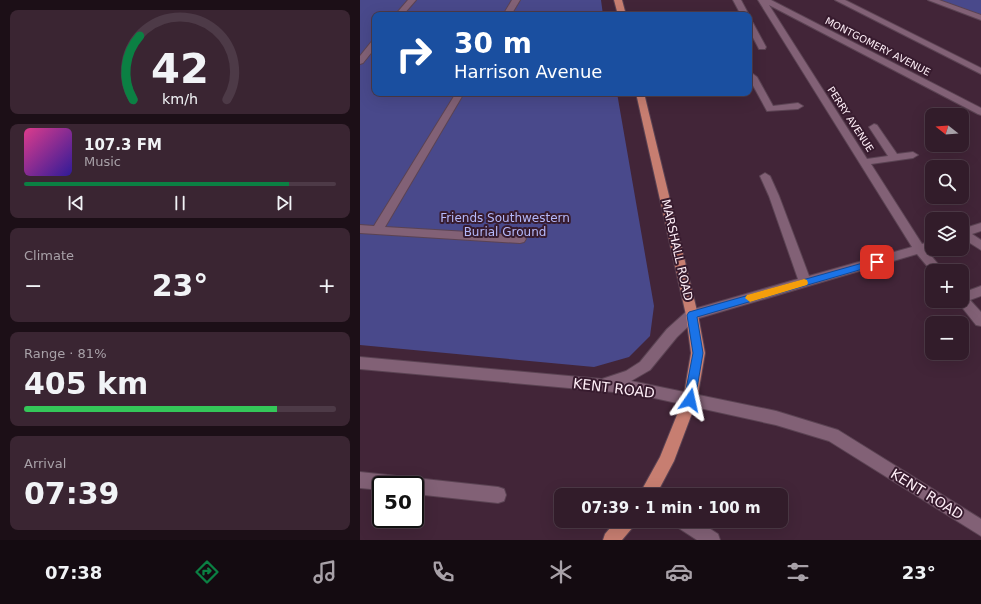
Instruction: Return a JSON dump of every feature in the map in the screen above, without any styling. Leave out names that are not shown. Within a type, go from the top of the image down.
[{"type":"main road","points":[[618,0],[621,12]]},
{"type":"main road","name":"MARSHALL ROAD","points":[[641,96],[692,315],[698,353],[690,400],[666,461],[651,488]]},
{"type":"main road","points":[[611,540],[620,528]]},
{"type":"street","points":[[402,12],[412,0]]},
{"type":"street","points":[[509,12],[516,0]]},
{"type":"street","points":[[737,0],[743,12]]},
{"type":"street","name":"MONTGOMERY AVENUE","points":[[763,0],[981,112]]},
{"type":"street","name":"PERRY AVENUE","points":[[763,0],[920,250],[932,264]]},
{"type":"street","points":[[840,0],[981,70]]},
{"type":"street","points":[[932,0],[981,18]]},
{"type":"street","points":[[752,29],[762,47]]},
{"type":"street","points":[[360,61],[372,47]]},
{"type":"street","points":[[752,78],[770,109],[798,106]]},
{"type":"street","points":[[378,230],[458,96]]},
{"type":"street","points":[[874,127],[896,158]]},
{"type":"street","points":[[866,162],[913,155]]},
{"type":"street","points":[[765,176],[774,196],[805,282]]},
{"type":"street","points":[[969,231],[981,227]]},
{"type":"street","points":[[360,229],[520,239]]},
{"type":"street","points":[[969,238],[981,246]]},
{"type":"street","points":[[602,385],[630,376],[645,366],[672,333],[692,315],[925,248]]},
{"type":"street","points":[[969,296],[981,291]]},
{"type":"street","points":[[969,307],[981,321]]},
{"type":"street","name":"KENT ROAD","points":[[360,363],[636,388],[776,418],[833,435],[981,528]]},
{"type":"street","points":[[360,480],[372,481]]},
{"type":"street","points":[[424,487],[498,495]]},
{"type":"street","points":[[693,528],[710,540]]},
{"type":"green space","name":"Friends Southwestern Burial Ground","points":[[360,0],[601,0],[603,12],[372,12],[372,96],[618,96],[654,306],[650,336],[629,357],[594,367],[360,345]]},
{"type":"green space","points":[[937,0],[981,0],[981,17]]},
{"type":"slow traffic","points":[[750,298],[804,283]]},
{"type":"route","points":[[690,400],[698,353],[692,315],[877,262]]}]
